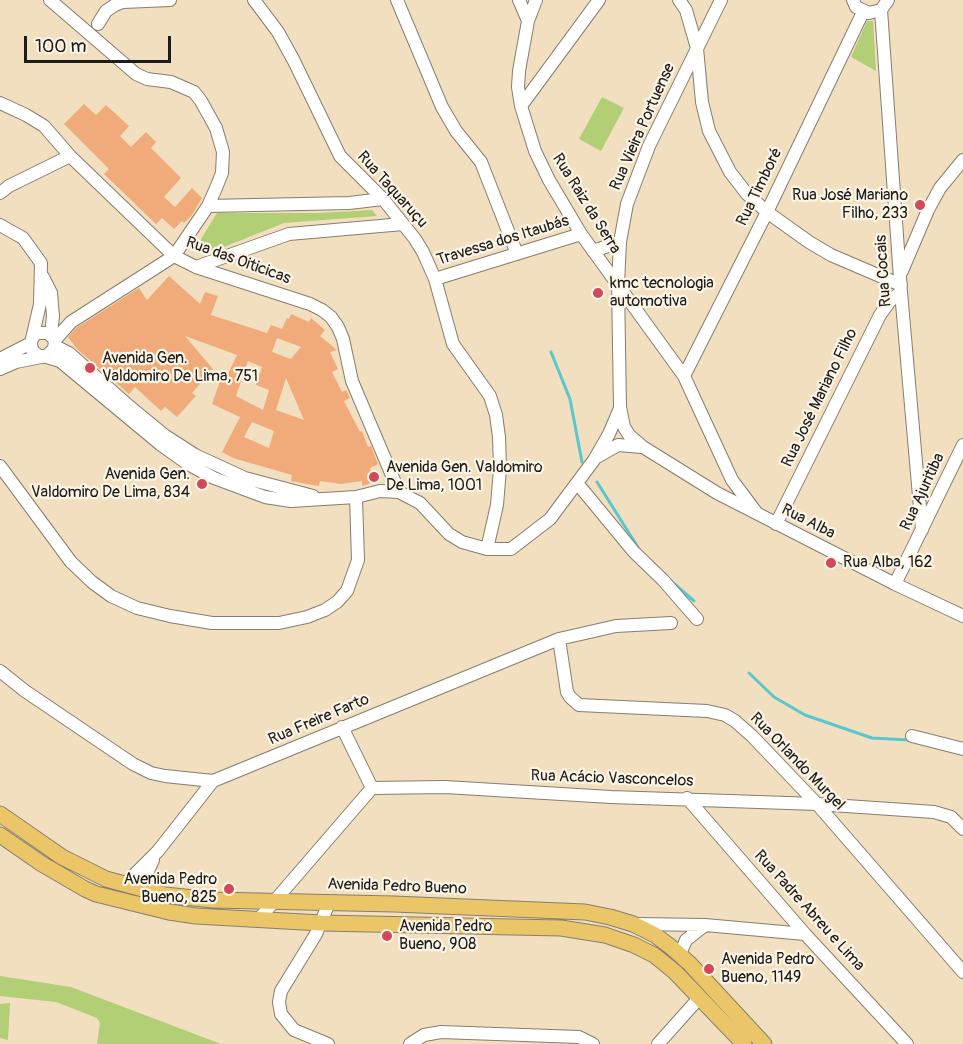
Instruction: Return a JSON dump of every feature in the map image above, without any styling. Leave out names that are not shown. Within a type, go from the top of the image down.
[{"type":"main road","name":"Avenida Pedro Bueno","points":[[0,814],[62,856],[106,879],[124,885],[151,900],[196,916],[321,923],[561,928],[606,935],[654,955],[675,972],[744,1044]]},
{"type":"main road","name":"Avenida Pedro Bueno","points":[[0,835],[42,864],[85,890],[96,894],[151,900],[274,901],[585,912],[633,924],[655,935],[680,954],[764,1044]]},
{"type":"street","points":[[50,0],[136,74],[147,79],[171,82],[194,92],[216,128],[223,152],[222,173],[208,206],[174,256],[71,322],[54,340]]},
{"type":"street","points":[[98,24],[106,11],[123,2],[170,0]]},
{"type":"street","name":"Rua Taquaruçu","points":[[254,0],[278,32],[294,61],[340,156],[383,199],[423,252],[435,279],[449,337],[490,396],[500,437],[500,469],[497,505],[487,549]]},
{"type":"street","points":[[397,0],[442,107],[456,131],[481,162],[517,254]]},
{"type":"street","points":[[519,0],[528,21]]},
{"type":"street","name":"Rua Raiz da Serra","points":[[536,0],[528,21],[519,71],[521,106],[535,151],[549,180],[581,234],[684,376],[732,480],[759,515]]},
{"type":"street","points":[[521,106],[599,0]]},
{"type":"street","points":[[679,0],[686,10],[697,48],[702,102],[709,131],[730,172],[747,194],[767,212],[831,255],[901,283]]},
{"type":"street","name":"Rua Vieira Portuense","points":[[643,447],[629,435],[624,427],[620,406],[618,284],[620,242],[627,204],[636,177],[722,0]]},
{"type":"street","points":[[853,0],[856,7],[863,12],[876,13],[884,5]]},
{"type":"street","name":"Rua Cocais","points":[[884,5],[901,283],[922,531]]},
{"type":"street","name":"Rua Timboré","points":[[684,376],[767,212],[863,12]]},
{"type":"street","name":"Rua das Oiticicas","points":[[0,103],[44,126],[70,156],[174,256],[196,267],[310,304],[331,317],[343,339],[352,381],[399,492]]},
{"type":"street","points":[[0,193],[9,186],[70,156]]},
{"type":"street","name":"Rua José Mariano Filho","points":[[776,524],[880,315],[901,283],[932,203],[940,188],[963,160]]},
{"type":"street","points":[[208,206],[349,203],[383,199]]},
{"type":"street","points":[[196,267],[289,234],[403,224]]},
{"type":"street","points":[[0,225],[23,238],[41,263],[40,304],[31,341],[32,350],[41,356],[60,361],[160,444],[188,464],[214,478],[265,497],[291,501],[356,496],[380,491],[399,492],[420,503],[449,534],[462,542],[487,549],[511,549],[550,519],[594,460],[609,434],[620,406]]},
{"type":"street","name":"Travessa dos Itaubás","points":[[435,279],[581,234]]},
{"type":"street","points":[[593,251],[620,242]]},
{"type":"street","points":[[0,369],[52,352],[54,340],[51,293],[42,274]]},
{"type":"street","points":[[619,313],[632,303]]},
{"type":"street","points":[[0,359],[31,341],[41,331],[164,435],[195,455],[245,478],[323,499]]},
{"type":"street","points":[[594,460],[618,445],[643,447]]},
{"type":"street","name":"Rua Ajuritiba","points":[[895,584],[963,445]]},
{"type":"street","name":"Rua Alba","points":[[643,447],[717,493],[963,616]]},
{"type":"street","points":[[0,466],[71,561],[92,582],[111,596],[137,608],[212,623],[279,623],[307,617],[326,610],[337,602],[347,591],[357,560],[356,496]]},
{"type":"street","points":[[717,493],[728,488],[732,480]]},
{"type":"street","points":[[577,483],[634,552],[663,580],[697,619]]},
{"type":"street","points":[[920,496],[930,497],[940,494]]},
{"type":"street","name":"Rua Freire Farto","points":[[0,670],[25,692],[142,768],[165,776],[213,781],[559,639],[616,626],[671,622]]},
{"type":"street","name":"Rua Orlando Murgel","points":[[559,639],[567,692],[574,702],[585,707],[707,711],[735,720],[817,804],[963,972]]},
{"type":"street","points":[[259,919],[372,788],[342,728]]},
{"type":"street","points":[[912,736],[963,749]]},
{"type":"street","points":[[124,885],[158,851],[213,781]]},
{"type":"street","name":"Rua Acácio Vasconcelos","points":[[372,788],[445,787],[817,804],[934,812],[951,817],[962,827]]},
{"type":"street","name":"Rua Padre Abreu e Lima","points":[[687,798],[805,934],[908,1044]]},
{"type":"street","points":[[151,900],[148,871],[158,851]]},
{"type":"street","points":[[296,875],[292,891],[297,902]]},
{"type":"street","points":[[328,1044],[294,1030],[281,1014],[279,1002],[281,991],[321,923],[329,903]]},
{"type":"street","points":[[633,924],[705,926],[805,934]]},
{"type":"street","points":[[680,954],[686,940],[705,926]]},
{"type":"street","points":[[658,1044],[700,997]]},
{"type":"street","points":[[410,1044],[424,1035],[441,1032],[579,1037],[593,1044]]},
{"type":"green space","points":[[867,21],[873,21],[876,71],[851,57]]},
{"type":"green space","points":[[602,97],[624,108],[601,151],[579,139]]},
{"type":"green space","points":[[372,210],[377,216],[284,223],[209,253],[204,253],[201,248],[201,239],[217,213],[319,213]]},
{"type":"green space","points":[[0,976],[71,987],[221,1044],[97,1044],[100,1023],[97,1018],[56,1002],[0,996]]},
{"type":"green space","points":[[10,1003],[8,1040],[0,1038],[0,1004]]},
{"type":"building","points":[[84,104],[96,115],[106,105],[129,126],[120,136],[131,147],[146,132],[156,142],[151,148],[181,178],[164,197],[175,207],[192,188],[202,198],[192,215],[184,223],[182,221],[174,229],[162,218],[156,224],[104,174],[109,169],[64,124]]},
{"type":"building","points":[[169,276],[200,304],[205,292],[218,296],[211,315],[267,333],[271,325],[282,329],[291,314],[309,322],[311,318],[325,330],[320,336],[337,350],[330,352],[338,369],[332,372],[342,392],[346,390],[350,398],[344,401],[360,432],[362,431],[368,447],[371,446],[378,464],[370,468],[373,480],[362,486],[362,481],[341,484],[320,481],[319,486],[307,484],[291,481],[292,475],[233,458],[222,452],[240,417],[212,404],[221,378],[224,382],[237,355],[185,336],[213,369],[192,393],[196,396],[177,417],[165,407],[161,411],[135,387],[129,394],[77,349],[68,337],[76,328],[139,288],[147,300]],"holes":[[[277,338],[301,347],[291,359],[272,352]],[[248,361],[262,367],[256,385],[269,390],[263,410],[236,396]],[[286,378],[304,420],[276,410]],[[252,422],[274,431],[269,448],[244,437]]]},
{"type":"waterway","points":[[551,352],[570,399],[582,462]]},
{"type":"waterway","points":[[597,482],[639,549]]},
{"type":"waterway","points":[[671,581],[694,601]]},
{"type":"waterway","points":[[749,673],[774,697],[805,715],[872,738],[909,740]]},
{"type":"place","name":"Rua José Mariano Filho, 233","points":[[920,205]]},
{"type":"place","name":"kmc tecnologia automotiva","points":[[598,293]]},
{"type":"place","name":"Avenida Gen. Valdomiro De Lima, 751","points":[[90,368]]},
{"type":"place","name":"Avenida Gen. Valdomiro De Lima, 1001","points":[[374,477]]},
{"type":"place","name":"Avenida Gen. Valdomiro De Lima, 834","points":[[202,484]]},
{"type":"place","name":"Rua Alba, 162","points":[[831,563]]},
{"type":"place","name":"Avenida Pedro Bueno, 825","points":[[229,889]]},
{"type":"place","name":"Avenida Pedro Bueno, 908","points":[[387,936]]},
{"type":"place","name":"Avenida Pedro Bueno, 1149","points":[[709,969]]}]
